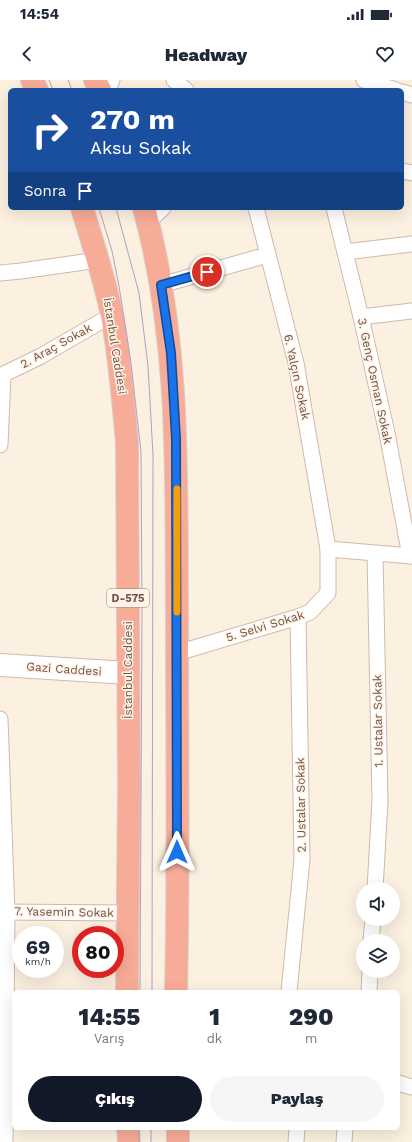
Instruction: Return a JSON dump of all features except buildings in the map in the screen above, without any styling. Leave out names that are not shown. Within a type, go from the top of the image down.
[{"type":"highway","name":"İstanbul Caddesi","points":[[83,210],[98,260],[112,315],[127,443],[127,990]]},
{"type":"highway","points":[[152,213],[171,353],[176,432],[178,881],[176,990]]},
{"type":"highway","points":[[128,1130],[128,1142]]},
{"type":"highway","points":[[178,1130],[178,1142]]},
{"type":"street","points":[[174,80],[184,88]]},
{"type":"street","points":[[364,80],[390,88]]},
{"type":"street","name":"6. Yalçın Sokak","points":[[256,210],[296,363],[328,549]]},
{"type":"street","name":"3. Genç Osman Sokak","points":[[334,210],[387,433],[411,556]]},
{"type":"street","points":[[345,252],[412,244]]},
{"type":"street","points":[[161,285],[267,255]]},
{"type":"street","points":[[0,273],[98,260]]},
{"type":"street","points":[[361,318],[412,311]]},
{"type":"street","name":"2. Araç Sokak","points":[[1,376],[41,356],[112,315]]},
{"type":"street","points":[[0,445],[1,376]]},
{"type":"street","points":[[328,549],[411,556]]},
{"type":"street","name":"5. Selvi Sokak","points":[[177,653],[298,617],[310,612],[328,593],[328,549]]},
{"type":"street","name":"1. Ustalar Sokak","points":[[374,882],[380,801],[375,554]]},
{"type":"street","name":"2. Ustalar Sokak","points":[[289,990],[302,859],[298,617]]},
{"type":"street","name":"Gazi Caddesi","points":[[0,665],[128,673]]},
{"type":"street","points":[[0,719],[4,912],[3,1000],[5,1142]]},
{"type":"street","name":"7. Yasemin Sokak","points":[[4,912],[128,913]]},
{"type":"street","points":[[369,990],[370,978]]},
{"type":"street","points":[[400,1084],[412,1087]]},
{"type":"street","points":[[296,1142],[297,1130]]},
{"type":"street","points":[[344,1142],[345,1130]]},
{"type":"tram line","points":[[49,80],[52,88]]},
{"type":"tram line","points":[[68,80],[71,88]]},
{"type":"tram line","points":[[100,210],[112,251],[119,286],[131,363],[141,452],[142,614],[140,990]]},
{"type":"tram line","points":[[117,210],[139,293],[148,366],[153,455],[152,990]]},
{"type":"tram line","points":[[139,1130],[139,1142]]},
{"type":"tram line","points":[[151,1130],[151,1142]]},
{"type":"slow traffic","points":[[177,489],[177,612]]},
{"type":"route","points":[[177,852],[176,439],[171,353],[161,285],[207,272]]}]
